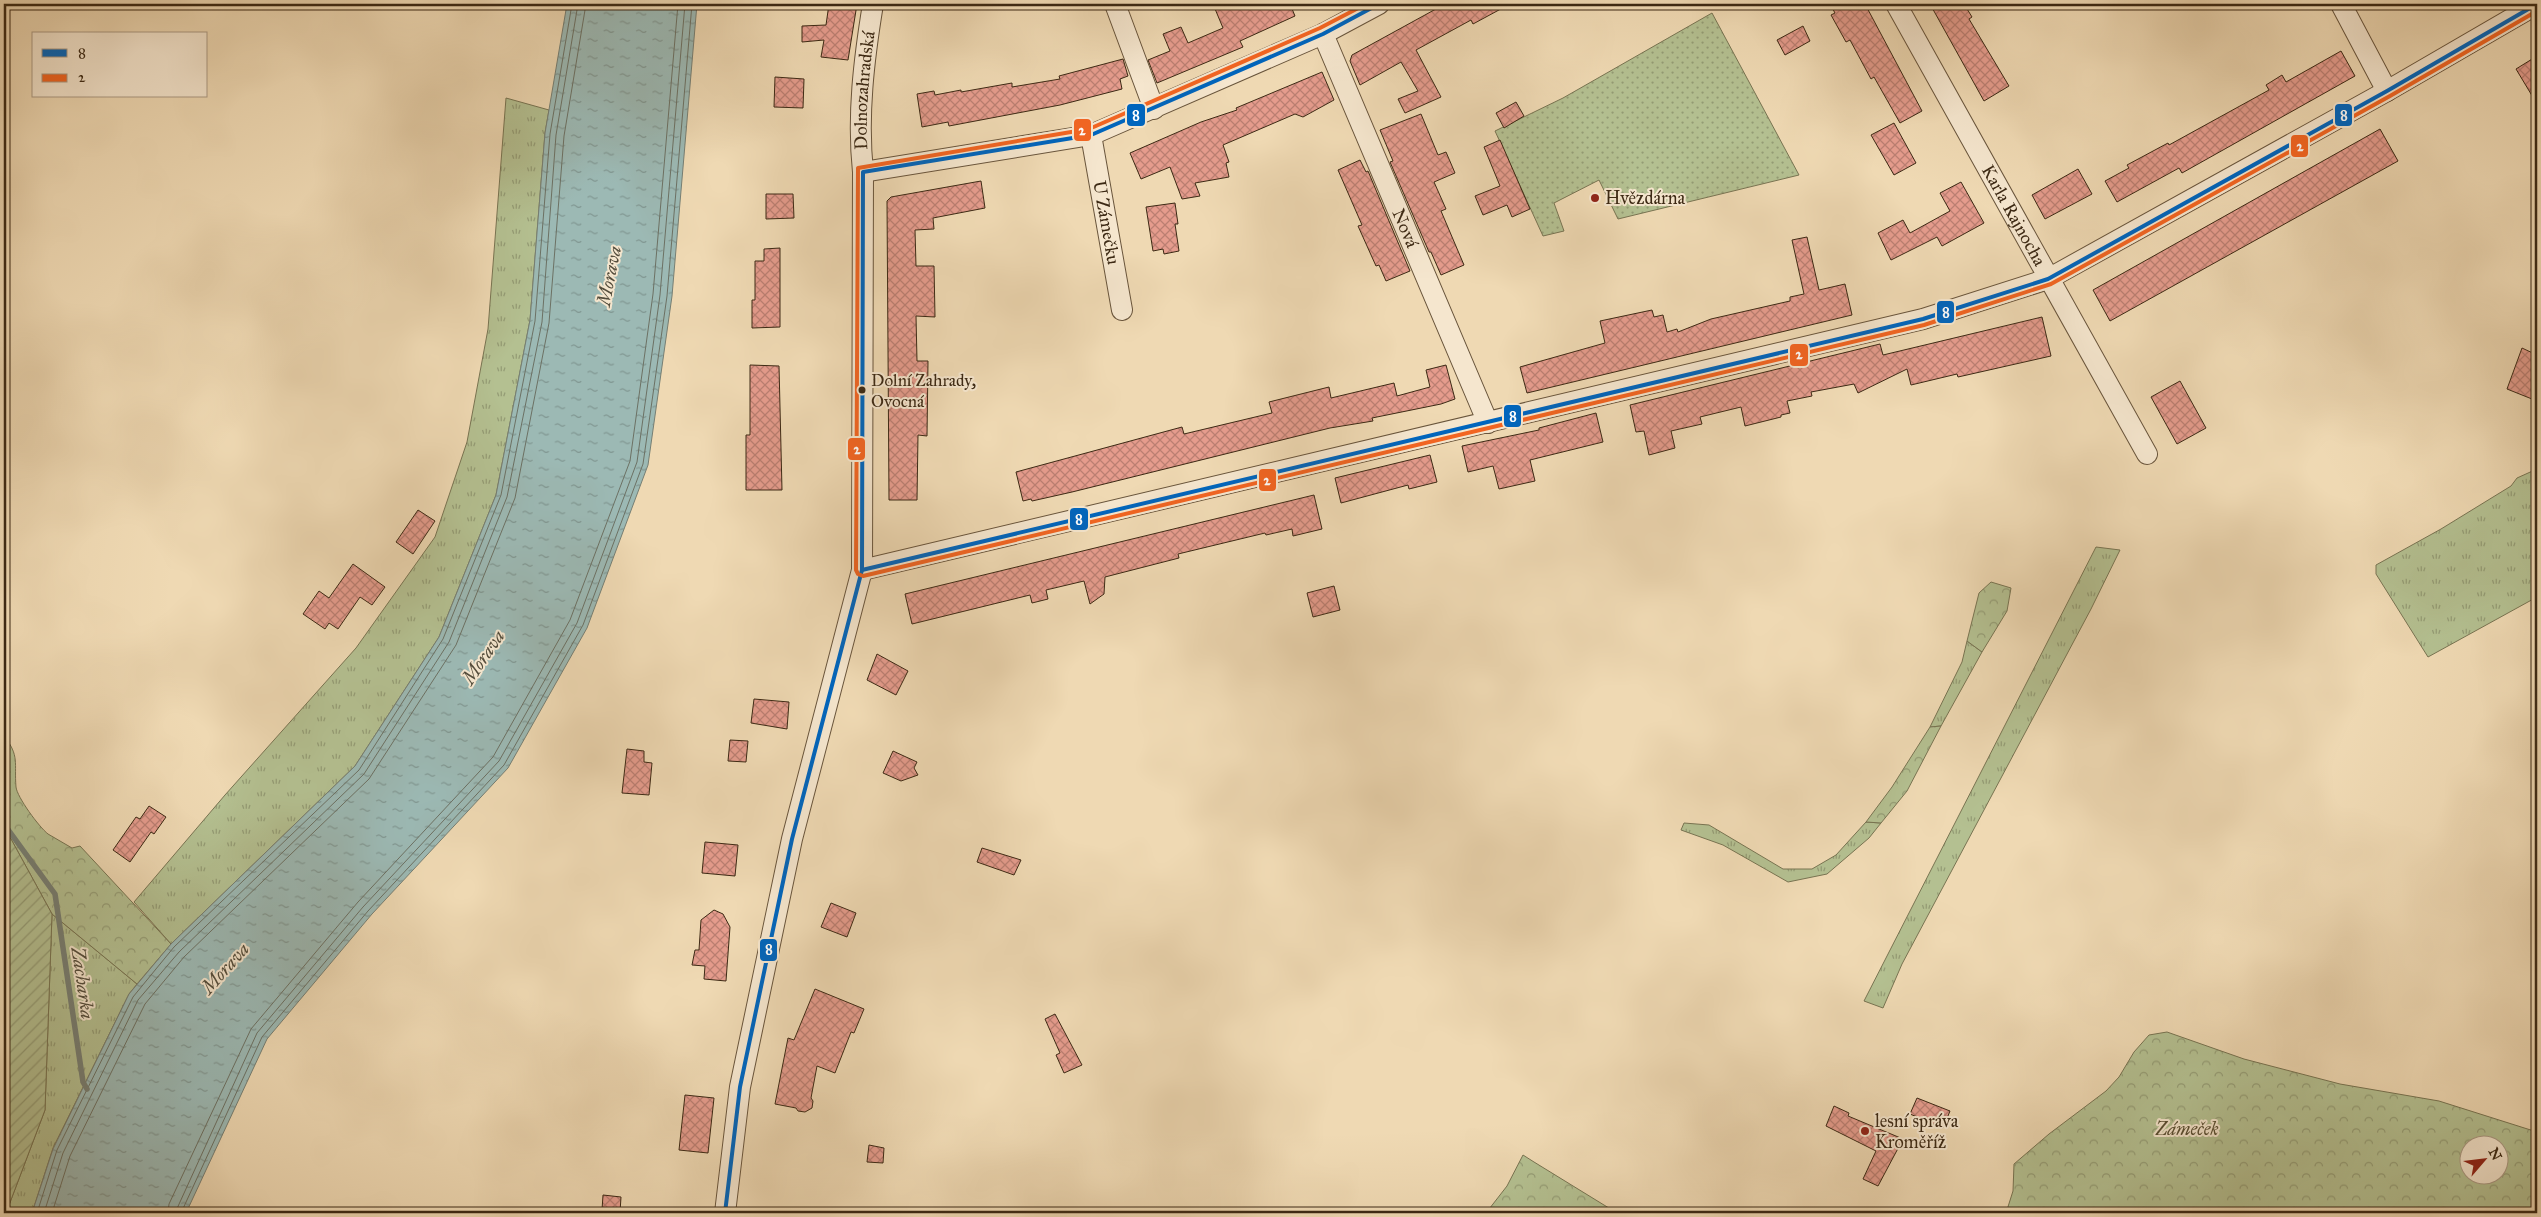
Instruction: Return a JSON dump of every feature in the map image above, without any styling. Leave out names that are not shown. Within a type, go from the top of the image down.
[{"type":"street","name":"Dolnozahradská","points":[[724,1213],[740,1087],[792,839],[862,570],[863,172],[859,134],[873,4]]},
{"type":"street","points":[[1114,4],[1154,109]]},
{"type":"street","points":[[863,172],[1092,135],[1323,34],[1379,4]]},
{"type":"street","name":"Karla Rajnocha","points":[[1896,4],[2146,454]]},
{"type":"street","points":[[2341,4],[2387,91]]},
{"type":"street","points":[[862,570],[1923,319],[2048,279],[2387,91],[2537,4]]},
{"type":"street","name":"Nová","points":[[1323,34],[1488,423]]},
{"type":"street","name":"U Zámečku","points":[[1092,135],[1122,310]]},
{"type":"green space","points":[[1712,13],[1799,175],[1618,219],[1599,180],[1554,203],[1564,231],[1543,236],[1495,131],[1563,98]]},
{"type":"green space","points":[[506,98],[549,110],[545,133],[530,320],[496,495],[439,637],[355,766],[171,944],[134,902],[225,795],[356,648],[435,537],[467,442],[488,329]]},
{"type":"green space","points":[[2537,469],[2537,597],[2428,657],[2376,574],[2376,565],[2441,529],[2511,486],[2517,478]]},
{"type":"green space","points":[[2096,547],[2120,550],[2091,609],[1902,964],[1883,1008],[1864,1001]]},
{"type":"green space","points":[[1991,582],[2011,588],[2007,611],[1982,652],[1967,641],[1979,593]]},
{"type":"green space","points":[[1967,641],[1982,652],[1941,726],[1930,727],[1962,662]]},
{"type":"green space","points":[[1941,726],[1907,791],[1881,823],[1866,822],[1892,787],[1930,727]]},
{"type":"green space","points":[[4,736],[14,755],[17,792],[34,819],[51,836],[72,848],[80,846],[171,944],[137,984],[52,914],[11,839],[4,830]]},
{"type":"green space","points":[[1866,822],[1881,823],[1869,838],[1827,874],[1788,882],[1723,845],[1681,830],[1684,823],[1709,825],[1783,869],[1812,869],[1836,855]]},
{"type":"green space","points":[[4,830],[11,839],[52,914],[45,1110],[6,1213],[4,1213]]},
{"type":"green space","points":[[52,914],[137,984],[129,994],[53,1148],[32,1213],[6,1213],[45,1110]]},
{"type":"green space","name":"Zámeček","points":[[2167,1032],[2244,1059],[2340,1084],[2439,1101],[2537,1132],[2537,1213],[2006,1213],[2013,1191],[2014,1164],[2049,1134],[2106,1091],[2119,1077],[2134,1052],[2149,1035]]},
{"type":"green space","points":[[1523,1155],[1617,1213],[1486,1213],[1507,1186]]},
{"type":"water","name":"Morava","points":[[567,4],[697,4],[672,296],[648,465],[587,628],[508,768],[372,914],[267,1039],[186,1213],[32,1213],[53,1149],[129,994],[171,944],[355,766],[439,637],[496,495],[530,320],[545,133]]},
{"type":"building","points":[[829,4],[857,4],[848,60],[821,57],[824,40],[802,42],[802,26],[826,25]]},
{"type":"building","points":[[1213,4],[1290,4],[1295,16],[1240,41],[1243,47],[1157,83],[1148,60],[1170,51],[1163,34],[1181,27],[1188,43],[1223,28]]},
{"type":"building","points":[[1445,4],[1510,4],[1473,24],[1471,20],[1416,50],[1441,97],[1405,113],[1398,99],[1418,91],[1401,62],[1360,85],[1350,61],[1352,55]]},
{"type":"building","points":[[1830,4],[1865,4],[1922,111],[1900,123],[1874,77],[1871,79],[1850,40],[1846,42],[1831,15],[1835,13]]},
{"type":"building","points":[[1930,4],[1964,4],[1972,17],[1969,19],[2009,86],[1984,101]]},
{"type":"building","points":[[1803,26],[1810,41],[1785,55],[1777,40]]},
{"type":"building","points":[[2341,51],[2355,76],[2182,173],[2179,168],[2117,202],[2105,181],[2129,168],[2127,165],[2168,143],[2169,145],[2269,90],[2266,85],[2282,75],[2286,82]]},
{"type":"building","points":[[2537,56],[2537,104],[2516,69]]},
{"type":"building","points":[[1123,59],[1128,76],[1120,79],[1122,89],[1060,105],[949,126],[948,122],[922,127],[917,94],[934,91],[935,95],[961,90],[961,92],[1012,83],[1012,87],[1060,79],[1059,76]]},
{"type":"building","points":[[1322,72],[1334,100],[1303,117],[1295,114],[1223,145],[1229,162],[1226,163],[1229,177],[1195,183],[1200,196],[1182,199],[1170,167],[1141,179],[1130,153],[1201,122],[1237,110],[1236,108]]},
{"type":"building","points":[[775,77],[804,79],[803,108],[774,107]]},
{"type":"building","points":[[1516,102],[1524,116],[1504,128],[1496,113]]},
{"type":"building","points":[[1421,114],[1438,155],[1446,152],[1455,173],[1434,182],[1446,209],[1441,211],[1464,265],[1441,275],[1390,162],[1393,161],[1380,130]]},
{"type":"building","points":[[1894,123],[1916,163],[1894,175],[1871,135]]},
{"type":"building","points":[[2380,129],[2398,161],[2110,321],[2093,290]]},
{"type":"building","points":[[1500,140],[1530,209],[1512,217],[1507,205],[1483,215],[1475,196],[1500,186],[1484,147]]},
{"type":"building","points":[[1360,160],[1366,172],[1368,171],[1410,271],[1386,281],[1379,265],[1376,266],[1358,226],[1362,225],[1338,170]]},
{"type":"building","points":[[2078,169],[2092,194],[2045,219],[2032,195]]},
{"type":"building","points":[[981,181],[985,208],[933,218],[934,229],[915,230],[916,266],[934,266],[935,317],[916,316],[917,361],[928,361],[927,436],[918,435],[917,500],[889,500],[887,201],[891,197]]},
{"type":"building","points":[[1961,182],[1984,223],[1942,246],[1937,237],[1891,260],[1878,233],[1903,220],[1910,233],[1950,211],[1940,193]]},
{"type":"building","points":[[766,194],[793,194],[794,218],[766,219]]},
{"type":"building","points":[[1175,203],[1178,224],[1175,224],[1179,251],[1164,254],[1163,249],[1153,251],[1146,207]]},
{"type":"building","points":[[1807,237],[1819,290],[1845,284],[1852,315],[1527,393],[1520,367],[1605,343],[1600,321],[1652,310],[1654,317],[1663,315],[1667,332],[1677,329],[1678,332],[1711,319],[1790,301],[1790,297],[1804,294],[1792,240]]},
{"type":"building","points":[[780,248],[780,327],[752,328],[752,300],[755,300],[755,261],[764,261],[764,249]]},
{"type":"building","points":[[2042,317],[2051,356],[1958,377],[1957,374],[1911,385],[1907,369],[1858,393],[1854,384],[1811,392],[1812,396],[1787,401],[1790,413],[1745,426],[1741,407],[1700,417],[1702,424],[1671,431],[1675,448],[1649,455],[1644,431],[1636,432],[1630,405],[1880,344],[1883,355]]},
{"type":"building","points":[[2522,348],[2537,355],[2537,401],[2507,389]]},
{"type":"building","points":[[750,365],[779,366],[782,490],[746,490],[746,435],[750,435]]},
{"type":"building","points":[[1446,365],[1455,399],[1441,404],[1372,418],[1373,421],[1330,428],[1072,492],[1032,501],[1031,499],[1023,501],[1016,472],[1182,427],[1184,434],[1272,413],[1269,402],[1329,387],[1331,398],[1394,383],[1397,396],[1430,387],[1426,370]]},
{"type":"building","points":[[2180,381],[2206,428],[2177,444],[2151,397]]},
{"type":"building","points":[[1596,413],[1603,442],[1530,460],[1535,481],[1499,489],[1493,466],[1468,472],[1462,446],[1539,430],[1539,428]]},
{"type":"building","points":[[1430,455],[1437,482],[1409,489],[1408,485],[1341,503],[1335,478]]},
{"type":"building","points":[[1314,495],[1322,529],[1293,536],[1292,529],[1266,535],[1265,533],[1178,554],[1179,558],[1105,577],[1104,594],[1090,604],[1084,581],[1046,590],[1048,599],[1032,603],[1030,595],[912,624],[905,594]]},
{"type":"building","points":[[418,510],[435,521],[413,554],[396,542]]},
{"type":"building","points":[[353,564],[385,587],[372,605],[360,597],[338,629],[329,623],[325,629],[303,614],[319,591],[329,598]]},
{"type":"building","points":[[1334,586],[1340,610],[1313,617],[1307,593]]},
{"type":"building","points":[[877,654],[908,671],[896,695],[867,680]]},
{"type":"building","points":[[754,699],[789,702],[787,729],[751,723]]},
{"type":"building","points":[[730,740],[748,741],[746,762],[728,761]]},
{"type":"building","points":[[627,749],[644,751],[644,762],[652,763],[649,795],[622,793]]},
{"type":"building","points":[[893,751],[917,762],[914,768],[918,775],[901,781],[883,773]]},
{"type":"building","points":[[149,806],[166,817],[154,834],[151,832],[130,862],[113,850],[136,817],[140,819]]},
{"type":"building","points":[[705,842],[738,845],[735,876],[702,873]]},
{"type":"building","points":[[982,848],[1021,860],[1014,875],[977,862]]},
{"type":"building","points":[[831,903],[856,913],[847,937],[821,927]]},
{"type":"building","points":[[714,910],[723,914],[730,927],[726,981],[704,979],[705,966],[692,965],[695,950],[699,950],[701,920]]},
{"type":"building","points":[[815,989],[864,1009],[854,1033],[851,1032],[835,1073],[817,1066],[811,1098],[813,1101],[812,1108],[805,1112],[798,1111],[796,1108],[775,1104],[788,1038],[794,1040]]},
{"type":"building","points":[[1055,1014],[1082,1065],[1064,1073],[1056,1055],[1060,1053],[1045,1019]]},
{"type":"building","points":[[685,1095],[714,1098],[708,1153],[679,1150]]},
{"type":"building","points":[[1917,1098],[1950,1111],[1943,1128],[1910,1114]]},
{"type":"building","points":[[1834,1106],[1849,1113],[1848,1116],[1903,1139],[1878,1186],[1863,1179],[1876,1151],[1826,1126]]},
{"type":"building","points":[[869,1145],[884,1148],[883,1163],[867,1162]]},
{"type":"building","points":[[603,1195],[621,1197],[620,1212],[602,1210]]},
{"type":"waterway","name":"Zacharka","points":[[4,824],[55,894],[83,1082],[87,1089]]},
{"type":"transit line","name":"2","points":[[1366,4],[1320,28],[1089,129],[858,168],[856,570],[858,574],[863,576],[1924,325],[2051,284],[2390,96],[2537,11]]},
{"type":"transit line","name":"8","points":[[725,1213],[740,1087],[792,839],[862,570],[863,172],[1091,135],[1323,34],[1379,4]]},
{"type":"transit line","name":"8","points":[[862,570],[1923,319],[2048,279],[2387,91],[2537,4]]},
{"type":"place","name":"Hvězdárna","points":[[1595,198]]},
{"type":"place","name":"Dolní Zahrady, Ovocná","points":[[862,390]]},
{"type":"place","name":"lesní správa Kroměříž","points":[[1865,1131]]}]
